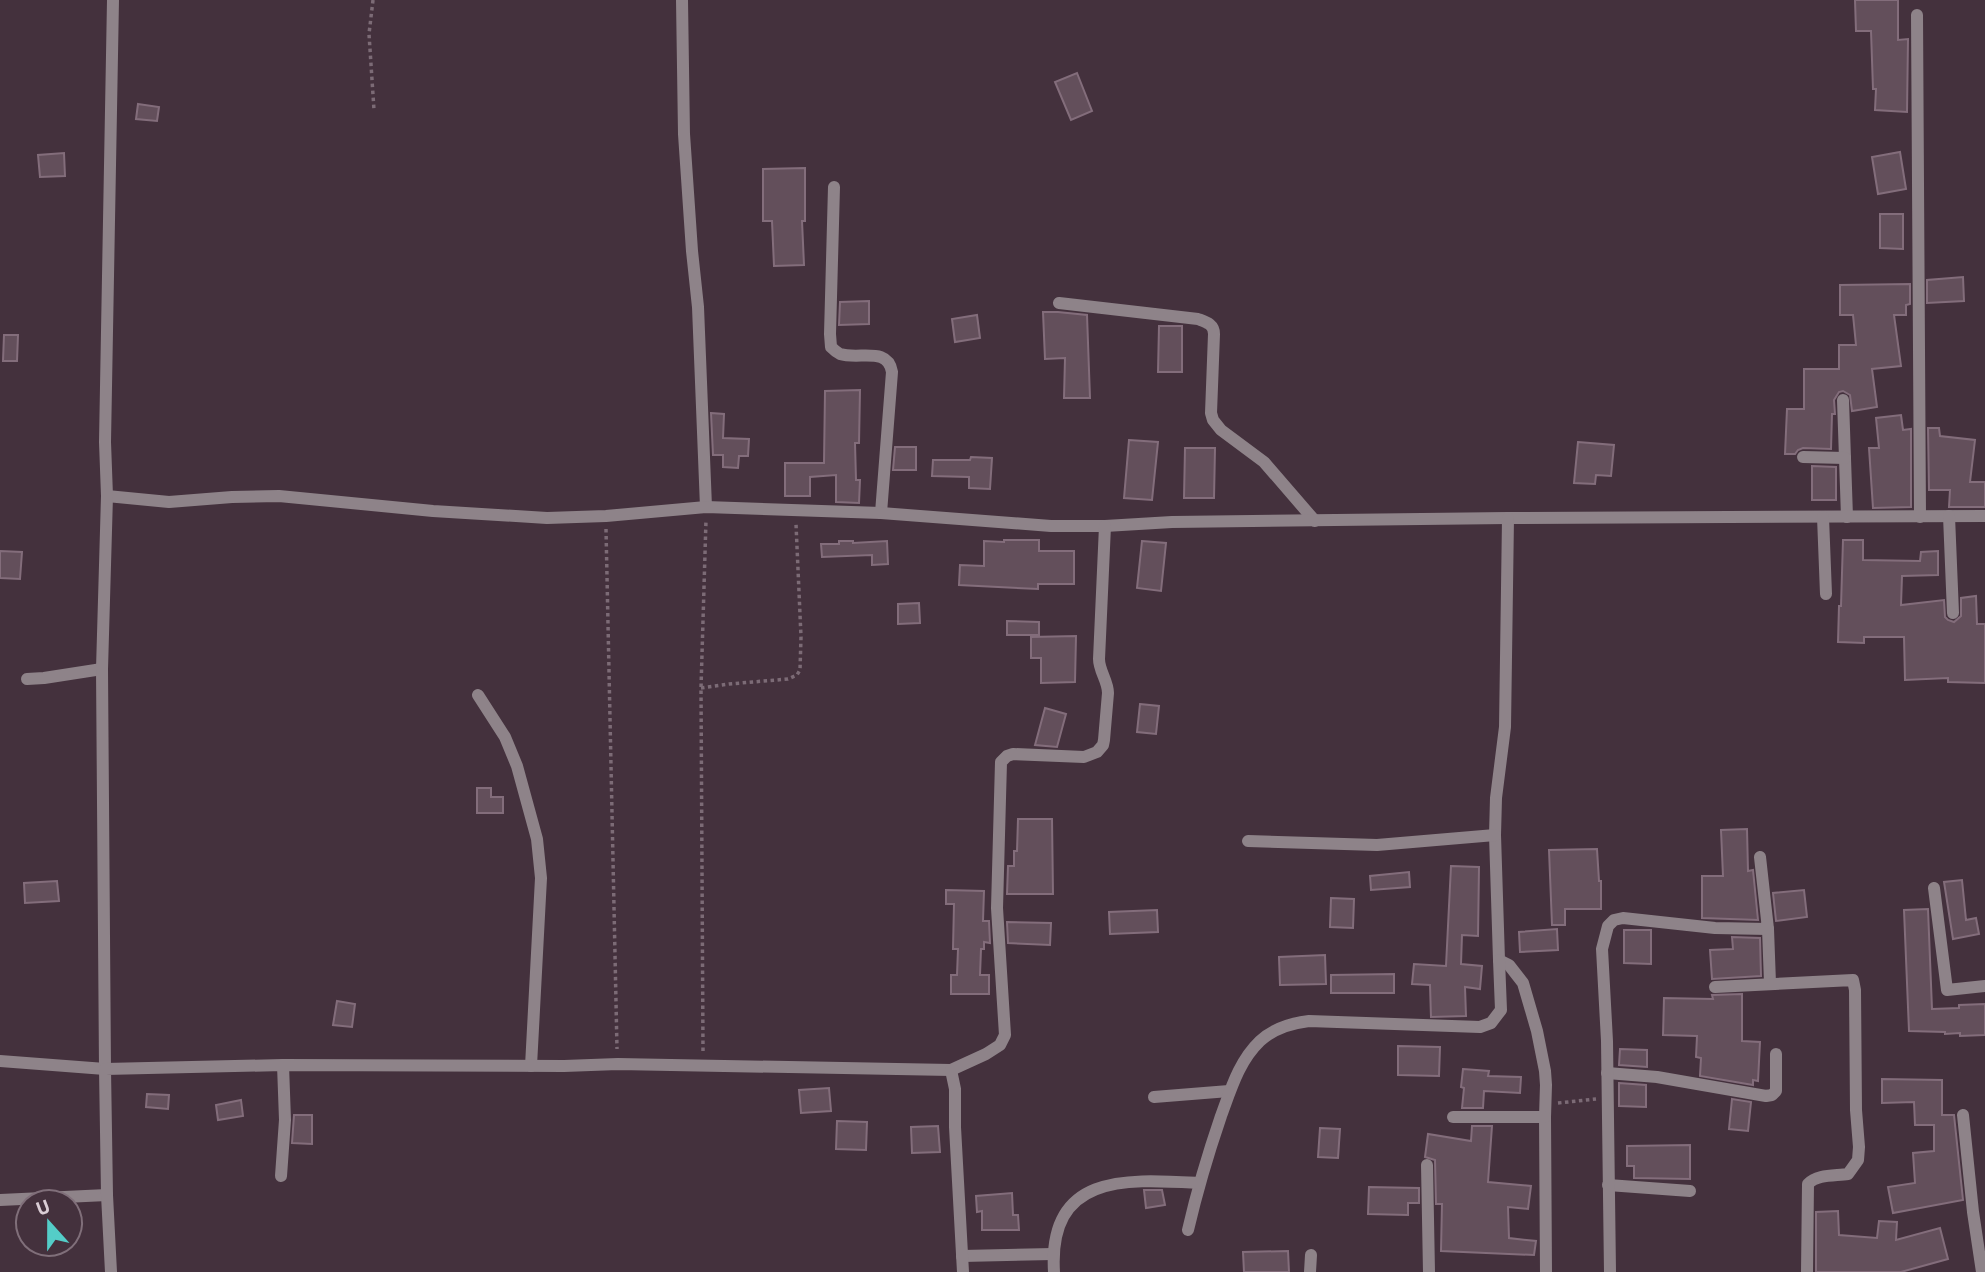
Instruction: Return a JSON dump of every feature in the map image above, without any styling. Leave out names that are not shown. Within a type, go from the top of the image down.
[{"type":"street","points":[[111,1272],[105,1069],[102,669],[107,496],[105,442],[113,0]]},
{"type":"street","points":[[682,0],[685,146],[698,307],[706,507]]},
{"type":"street","points":[[1917,15],[1920,517]]},
{"type":"street","points":[[834,187],[831,347],[839,354],[884,357],[891,364],[881,513]]},
{"type":"street","points":[[1059,303],[1198,319],[1212,326],[1213,420],[1221,430],[1264,461],[1315,521]]},
{"type":"street","points":[[1843,400],[1847,517]]},
{"type":"street","points":[[1803,457],[1845,458]]},
{"type":"street","points":[[107,496],[169,502],[232,496],[279,496],[433,511],[547,518],[706,507],[881,513],[1051,526],[1507,518],[1985,516]]},
{"type":"street","points":[[1949,516],[1953,613]]},
{"type":"street","points":[[1823,517],[1826,594]]},
{"type":"street","points":[[1188,1230],[1199,1183],[1229,1091],[1244,1059],[1262,1039],[1288,1024],[1310,1021],[1480,1027],[1491,1023],[1501,1010],[1495,835],[1496,798],[1505,727],[1507,518]]},
{"type":"street","points":[[0,1061],[105,1069],[283,1065],[618,1064],[951,1070],[986,1054],[1000,1045],[1005,1035],[996,908],[1001,762],[1013,754],[1084,757],[1097,752],[1103,745],[1108,687],[1099,667],[1099,659],[1105,526]]},
{"type":"street","points":[[27,679],[102,669]]},
{"type":"street","points":[[478,695],[505,737],[517,766],[537,839],[541,878],[531,1066]]},
{"type":"street","points":[[1248,841],[1377,845],[1495,835]]},
{"type":"street","points":[[1760,857],[1768,929],[1770,983]]},
{"type":"street","points":[[1934,888],[1947,990],[1985,986]]},
{"type":"street","points":[[1610,1272],[1602,949],[1608,926],[1614,920],[1623,918],[1714,928],[1768,929]]},
{"type":"street","points":[[1499,960],[1509,965],[1523,983],[1543,1060],[1546,1085],[1546,1272]]},
{"type":"street","points":[[1715,988],[1853,980],[1858,1160],[1848,1174],[1816,1178],[1808,1184],[1807,1272]]},
{"type":"street","points":[[1607,1073],[1657,1077],[1766,1096],[1776,1091],[1776,1054]]},
{"type":"street","points":[[281,1176],[285,1120],[283,1065]]},
{"type":"street","points":[[951,1070],[955,1089],[963,1272]]},
{"type":"street","points":[[1154,1097],[1229,1091]]},
{"type":"street","points":[[1453,1117],[1545,1111]]},
{"type":"street","points":[[1963,1115],[1982,1272]]},
{"type":"street","points":[[1427,1165],[1429,1272]]},
{"type":"street","points":[[1054,1272],[1053,1255],[1060,1227],[1066,1211],[1082,1196],[1118,1182],[1199,1183]]},
{"type":"street","points":[[1608,1185],[1690,1191]]},
{"type":"street","points":[[0,1200],[107,1195]]},
{"type":"street","points":[[962,1255],[1053,1255]]},
{"type":"street","points":[[1310,1272],[1311,1255]]},
{"type":"path","points":[[373,0],[369,34],[374,110]]},
{"type":"path","points":[[704,1065],[701,688],[706,507]]},
{"type":"path","points":[[701,688],[789,679],[800,670],[795,511]]},
{"type":"path","points":[[606,516],[618,1064]]},
{"type":"path","points":[[1545,1111],[1606,1098]]},
{"type":"building","points":[[1855,0],[1898,0],[1898,40],[1908,39],[1907,112],[1875,110],[1871,31],[1856,31]]},
{"type":"building","points":[[1077,73],[1092,111],[1071,120],[1055,82]]},
{"type":"building","points":[[138,104],[159,107],[157,121],[136,119]]},
{"type":"building","points":[[1900,152],[1906,189],[1878,194],[1872,157]]},
{"type":"building","points":[[64,153],[65,176],[40,177],[38,155]]},
{"type":"building","points":[[805,168],[805,221],[802,221],[804,265],[774,266],[772,221],[763,221],[763,169]]},
{"type":"building","points":[[1880,214],[1903,214],[1903,249],[1880,248]]},
{"type":"building","points":[[1963,277],[1964,301],[1927,303],[1927,280]]},
{"type":"building","points":[[1910,284],[1910,304],[1906,305],[1906,315],[1894,315],[1901,366],[1872,369],[1877,407],[1852,411],[1850,395],[1839,392],[1834,400],[1835,414],[1832,414],[1831,449],[1803,448],[1795,454],[1785,454],[1787,409],[1804,409],[1804,369],[1839,369],[1839,345],[1856,345],[1853,315],[1840,315],[1840,285]]},
{"type":"building","points":[[869,301],[869,324],[839,325],[840,302]]},
{"type":"building","points":[[1043,312],[1087,315],[1090,398],[1064,398],[1065,358],[1045,359]]},
{"type":"building","points":[[977,315],[980,338],[955,342],[952,319]]},
{"type":"building","points":[[1159,326],[1182,326],[1182,372],[1158,372]]},
{"type":"building","points":[[4,335],[18,335],[17,361],[3,361]]},
{"type":"building","points":[[860,390],[859,443],[855,443],[856,480],[860,480],[859,503],[836,502],[836,475],[810,477],[810,496],[785,496],[785,463],[824,463],[825,391]]},
{"type":"building","points":[[711,413],[724,414],[723,438],[749,439],[748,456],[739,456],[738,468],[723,467],[723,455],[713,455]]},
{"type":"building","points":[[1901,415],[1903,430],[1911,429],[1911,507],[1873,508],[1869,448],[1879,448],[1876,418]]},
{"type":"building","points":[[1928,428],[1939,428],[1940,436],[1975,440],[1970,482],[1985,482],[1985,507],[1949,507],[1950,490],[1929,490]]},
{"type":"building","points":[[1129,440],[1158,442],[1152,500],[1124,498]]},
{"type":"building","points":[[1578,442],[1614,445],[1611,476],[1596,475],[1595,484],[1574,483]]},
{"type":"building","points":[[895,447],[916,447],[916,470],[893,470]]},
{"type":"building","points":[[1185,448],[1215,448],[1214,498],[1184,498]]},
{"type":"building","points":[[971,457],[992,458],[990,489],[969,488],[969,477],[932,476],[933,460],[970,460]]},
{"type":"building","points":[[1812,466],[1836,467],[1836,500],[1812,500]]},
{"type":"building","points":[[1039,540],[1039,551],[1074,551],[1074,584],[1038,584],[1038,589],[959,585],[960,565],[984,566],[984,541]]},
{"type":"building","points":[[1843,540],[1863,540],[1863,560],[1920,561],[1921,552],[1938,551],[1938,575],[1902,576],[1901,605],[1944,600],[1945,617],[1954,622],[1961,616],[1961,598],[1976,596],[1977,624],[1985,624],[1985,683],[1948,682],[1948,678],[1905,680],[1904,637],[1864,637],[1864,643],[1838,642]]},
{"type":"building","points":[[839,541],[887,541],[888,564],[872,565],[872,555],[822,557],[821,544],[839,544]]},
{"type":"building","points":[[1142,541],[1166,543],[1161,591],[1137,588]]},
{"type":"building","points":[[0,551],[22,552],[20,579],[0,578]]},
{"type":"building","points":[[919,603],[920,623],[898,624],[898,604]]},
{"type":"building","points":[[1007,621],[1039,622],[1039,635],[1007,635]]},
{"type":"building","points":[[1076,636],[1075,682],[1041,683],[1041,658],[1031,658],[1031,637]]},
{"type":"building","points":[[1140,704],[1159,706],[1156,734],[1137,732]]},
{"type":"building","points":[[1045,708],[1066,714],[1057,747],[1035,745]]},
{"type":"building","points":[[477,788],[491,788],[491,797],[503,797],[503,813],[477,813]]},
{"type":"building","points":[[1018,819],[1052,819],[1053,894],[1007,894],[1008,866],[1014,866],[1014,851],[1017,851]]},
{"type":"building","points":[[1747,829],[1748,871],[1753,870],[1758,920],[1702,918],[1702,876],[1723,876],[1721,830]]},
{"type":"building","points":[[1597,849],[1601,909],[1565,909],[1565,925],[1552,925],[1549,850]]},
{"type":"building","points":[[1451,866],[1479,867],[1478,936],[1462,935],[1461,964],[1482,966],[1480,989],[1465,987],[1466,1016],[1431,1017],[1430,985],[1412,984],[1414,964],[1446,966]]},
{"type":"building","points":[[1409,872],[1410,887],[1371,890],[1370,876]]},
{"type":"building","points":[[1962,880],[1966,920],[1976,918],[1979,934],[1953,939],[1944,882]]},
{"type":"building","points":[[57,881],[59,901],[25,903],[24,883]]},
{"type":"building","points":[[946,890],[984,891],[983,921],[989,921],[990,943],[984,942],[984,949],[981,949],[980,975],[989,975],[989,994],[951,994],[951,975],[957,975],[958,949],[953,949],[954,904],[946,904]]},
{"type":"building","points":[[1804,890],[1807,917],[1776,921],[1773,893]]},
{"type":"building","points":[[1331,898],[1354,899],[1353,928],[1330,927]]},
{"type":"building","points":[[1928,909],[1932,1009],[1985,1004],[1985,1035],[1960,1036],[1960,1033],[1909,1031],[1904,910]]},
{"type":"building","points":[[1157,910],[1158,932],[1110,934],[1109,912]]},
{"type":"building","points":[[1007,922],[1051,923],[1050,945],[1008,943]]},
{"type":"building","points":[[1557,929],[1558,950],[1520,952],[1519,932]]},
{"type":"building","points":[[1624,930],[1651,930],[1651,964],[1624,963]]},
{"type":"building","points":[[1732,937],[1760,938],[1761,976],[1712,979],[1710,950],[1733,949]]},
{"type":"building","points":[[1325,955],[1326,984],[1280,985],[1279,957]]},
{"type":"building","points":[[1394,974],[1394,993],[1331,993],[1331,975]]},
{"type":"building","points":[[1742,994],[1742,1041],[1760,1042],[1758,1081],[1753,1080],[1753,1085],[1700,1076],[1701,1058],[1696,1057],[1697,1036],[1663,1035],[1664,998],[1713,999],[1712,995]]},
{"type":"building","points":[[337,1001],[355,1004],[352,1027],[333,1025]]},
{"type":"building","points":[[1398,1046],[1440,1047],[1439,1076],[1398,1075]]},
{"type":"building","points":[[1620,1049],[1647,1050],[1647,1067],[1619,1065]]},
{"type":"building","points":[[1463,1069],[1489,1071],[1488,1076],[1521,1077],[1520,1093],[1484,1091],[1483,1108],[1462,1108]]},
{"type":"building","points":[[1882,1079],[1942,1080],[1942,1115],[1954,1115],[1963,1200],[1893,1213],[1888,1187],[1915,1183],[1913,1153],[1934,1151],[1934,1125],[1915,1125],[1914,1102],[1882,1103]]},
{"type":"building","points":[[1619,1083],[1646,1085],[1646,1107],[1619,1106]]},
{"type":"building","points":[[829,1088],[831,1111],[801,1113],[799,1090]]},
{"type":"building","points":[[147,1094],[169,1095],[168,1109],[146,1107]]},
{"type":"building","points":[[1732,1099],[1751,1102],[1748,1131],[1729,1129]]},
{"type":"building","points":[[241,1100],[243,1116],[218,1120],[216,1105]]},
{"type":"building","points":[[294,1115],[312,1115],[312,1144],[292,1143]]},
{"type":"building","points":[[837,1121],[867,1122],[866,1150],[836,1149]]},
{"type":"building","points":[[938,1126],[940,1152],[912,1153],[911,1127]]},
{"type":"building","points":[[1472,1126],[1492,1126],[1488,1182],[1531,1186],[1528,1209],[1508,1207],[1509,1238],[1536,1241],[1534,1255],[1441,1251],[1442,1204],[1436,1204],[1435,1160],[1425,1157],[1428,1134],[1471,1141]]},
{"type":"building","points":[[1320,1128],[1340,1129],[1338,1158],[1318,1157]]},
{"type":"building","points":[[1690,1145],[1690,1179],[1634,1178],[1634,1166],[1627,1166],[1627,1146]]},
{"type":"building","points":[[1369,1187],[1419,1188],[1419,1203],[1408,1203],[1408,1215],[1368,1214]]},
{"type":"building","points":[[1144,1190],[1162,1190],[1165,1205],[1146,1208]]},
{"type":"building","points":[[1012,1193],[1013,1215],[1018,1215],[1019,1230],[982,1230],[982,1211],[977,1212],[976,1196]]},
{"type":"building","points":[[1838,1211],[1839,1235],[1877,1238],[1879,1221],[1897,1222],[1896,1240],[1940,1228],[1948,1259],[1901,1272],[1816,1272],[1816,1212]]},
{"type":"building","points":[[1288,1251],[1289,1272],[1244,1272],[1243,1252]]}]
